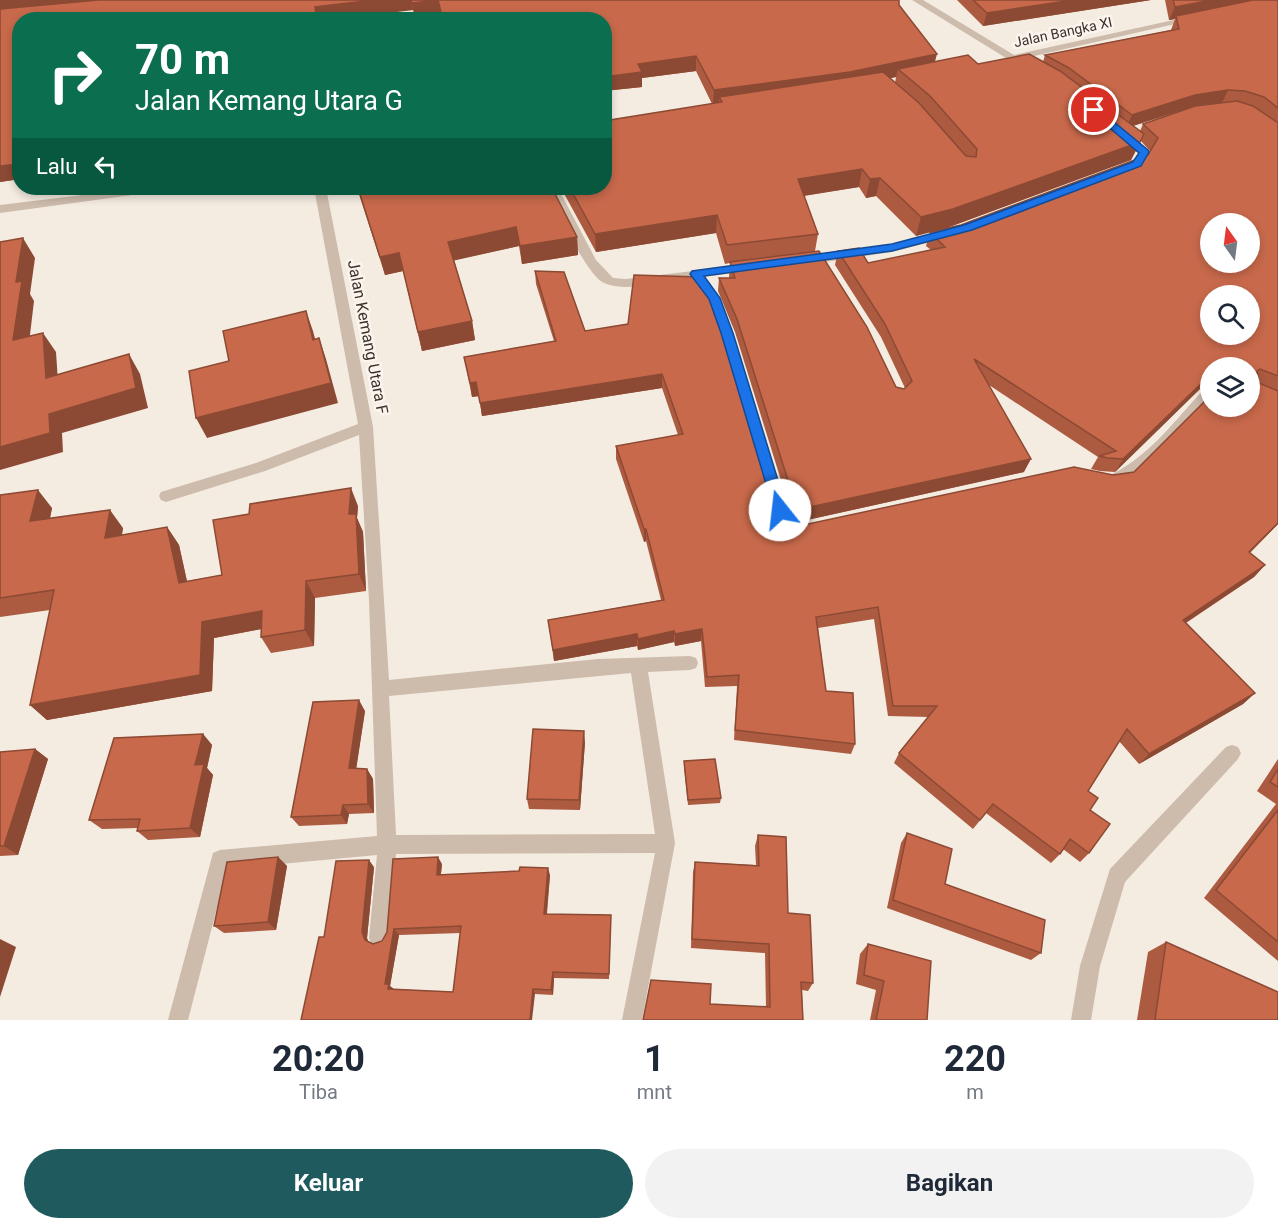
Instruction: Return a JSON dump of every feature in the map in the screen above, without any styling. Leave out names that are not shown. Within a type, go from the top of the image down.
[{"type":"street","points":[[917,0],[1006,60],[1041,74]]},
{"type":"street","name":"Jalan Bangka XI","points":[[1006,60],[1205,16]]},
{"type":"street","points":[[1110,123],[1131,134],[1144,152],[1144,156],[1137,164],[1116,171]]},
{"type":"street","points":[[0,209],[108,195]]},
{"type":"street","name":"Jalan Kemang Utara F","points":[[166,496],[260,468],[366,427],[321,195]]},
{"type":"street","points":[[556,195],[576,235],[602,277],[611,282],[626,283],[764,266]]},
{"type":"street","points":[[787,263],[825,264],[963,229]]},
{"type":"street","points":[[696,274],[714,298],[727,333],[780,510],[789,521],[806,528]]},
{"type":"street","points":[[1097,480],[1120,479],[1200,401]]},
{"type":"street","points":[[366,427],[387,845],[379,938]]},
{"type":"street","points":[[380,689],[638,665],[690,663]]},
{"type":"street","points":[[632,1020],[666,843],[638,665]]},
{"type":"street","points":[[1081,1020],[1090,966],[1117,876],[1232,753]]},
{"type":"street","points":[[178,1020],[220,860],[387,845],[666,843]]},
{"type":"building","points":[[99,0],[374,0],[315,7],[316,12],[12,12],[12,165],[0,166],[0,9]]},
{"type":"building","points":[[411,0],[438,0],[412,3]]},
{"type":"building","points":[[438,0],[899,0],[899,5],[937,54],[850,72],[714,90],[696,56],[638,64],[642,72],[612,76],[612,12],[441,12]]},
{"type":"building","points":[[973,0],[1073,0],[987,13]]},
{"type":"building","points":[[1173,0],[1212,0],[1175,7]]},
{"type":"building","points":[[1253,0],[1278,0],[1278,108],[1264,97],[1245,91],[1228,90],[1195,95],[1132,115],[1069,68],[1045,55],[1179,29],[1176,16]]},
{"type":"building","points":[[1029,54],[1060,71],[1144,134],[1140,142],[953,209],[921,217],[880,178],[870,179],[862,169],[798,179],[818,234],[727,245],[717,215],[595,234],[574,195],[612,195],[612,120],[722,102],[719,97],[883,72],[919,103],[966,156],[976,157],[977,149],[930,96],[898,69],[968,55],[978,64]]},
{"type":"building","points":[[1237,101],[1253,106],[1278,123],[1278,376],[1260,369],[1260,357],[1200,357],[1200,385],[1123,459],[1099,456],[1116,451],[974,359],[1031,459],[810,507],[798,503],[792,493],[737,319],[719,278],[735,278],[730,262],[819,251],[867,327],[896,387],[904,389],[912,381],[885,324],[838,251],[859,248],[868,263],[945,247],[930,232],[961,225],[1148,155],[1158,138],[1143,124],[1195,106]]},
{"type":"building","points":[[360,195],[556,195],[577,237],[520,246],[516,227],[448,242],[472,321],[418,332],[399,253],[380,257]]},
{"type":"building","points":[[23,238],[16,282],[22,281],[13,340],[43,333],[46,378],[129,354],[136,388],[49,414],[50,433],[0,447],[0,242]]},
{"type":"building","points":[[535,271],[564,272],[585,331],[628,324],[634,275],[700,277],[707,287],[720,320],[772,498],[786,515],[808,524],[1074,467],[1113,475],[1134,472],[1200,406],[1200,417],[1260,417],[1260,383],[1278,391],[1278,523],[1249,552],[1265,565],[1183,620],[1255,693],[1149,754],[1127,729],[1088,791],[1098,798],[1090,810],[1110,824],[1089,853],[1070,839],[1060,854],[993,804],[980,820],[899,753],[937,706],[893,706],[878,607],[816,617],[826,691],[853,693],[855,744],[735,730],[739,675],[707,677],[702,629],[675,634],[674,631],[638,639],[637,634],[553,650],[548,620],[664,600],[646,529],[644,529],[616,446],[683,434],[662,374],[480,403],[476,382],[470,383],[464,357],[556,341]]},
{"type":"building","points":[[306,311],[313,340],[319,338],[331,383],[196,418],[189,371],[229,361],[223,331]]},
{"type":"building","points":[[351,488],[349,514],[356,514],[359,574],[306,581],[305,630],[261,637],[262,611],[202,622],[200,675],[30,705],[54,590],[0,598],[0,495],[38,490],[30,521],[110,510],[105,538],[167,527],[179,583],[222,575],[213,520],[249,514],[250,504]]},
{"type":"building","points":[[359,700],[349,768],[367,769],[368,804],[343,805],[341,815],[291,817],[313,702]]},
{"type":"building","points":[[533,729],[584,731],[579,800],[527,799]]},
{"type":"building","points":[[203,734],[195,765],[204,764],[190,828],[137,831],[140,819],[89,820],[114,738]]},
{"type":"building","points":[[35,749],[4,846],[0,846],[0,752]]},
{"type":"building","points":[[715,759],[721,798],[688,800],[684,761]]},
{"type":"building","points":[[1278,769],[1278,787],[1270,782]]},
{"type":"building","points":[[1278,810],[1278,942],[1216,890]]},
{"type":"building","points":[[907,833],[952,849],[945,884],[1045,920],[1041,953],[893,900]]},
{"type":"building","points":[[758,835],[786,837],[788,913],[810,915],[813,983],[801,982],[803,1020],[643,1020],[651,980],[711,984],[710,1004],[770,1007],[769,944],[692,939],[695,862],[759,866]]},
{"type":"building","points":[[278,857],[268,922],[214,926],[227,862]]},
{"type":"building","points":[[438,857],[437,875],[519,871],[520,867],[548,868],[544,914],[611,915],[609,974],[553,972],[551,990],[533,989],[530,1020],[301,1020],[319,937],[324,937],[336,861],[369,860],[362,932],[365,940],[373,944],[382,941],[387,932],[393,859]],"holes":[[[461,926],[453,992],[388,989],[389,984],[385,984],[394,929]]]},
{"type":"building","points":[[1166,942],[1278,992],[1278,1020],[1155,1020]]},
{"type":"building","points":[[868,944],[931,961],[927,1020],[876,1020],[884,981],[864,975]]},
{"type":"route","points":[[780,510],[727,333],[714,298],[696,274],[892,248],[968,228],[1137,164],[1144,156],[1144,152],[1094,110]]}]
